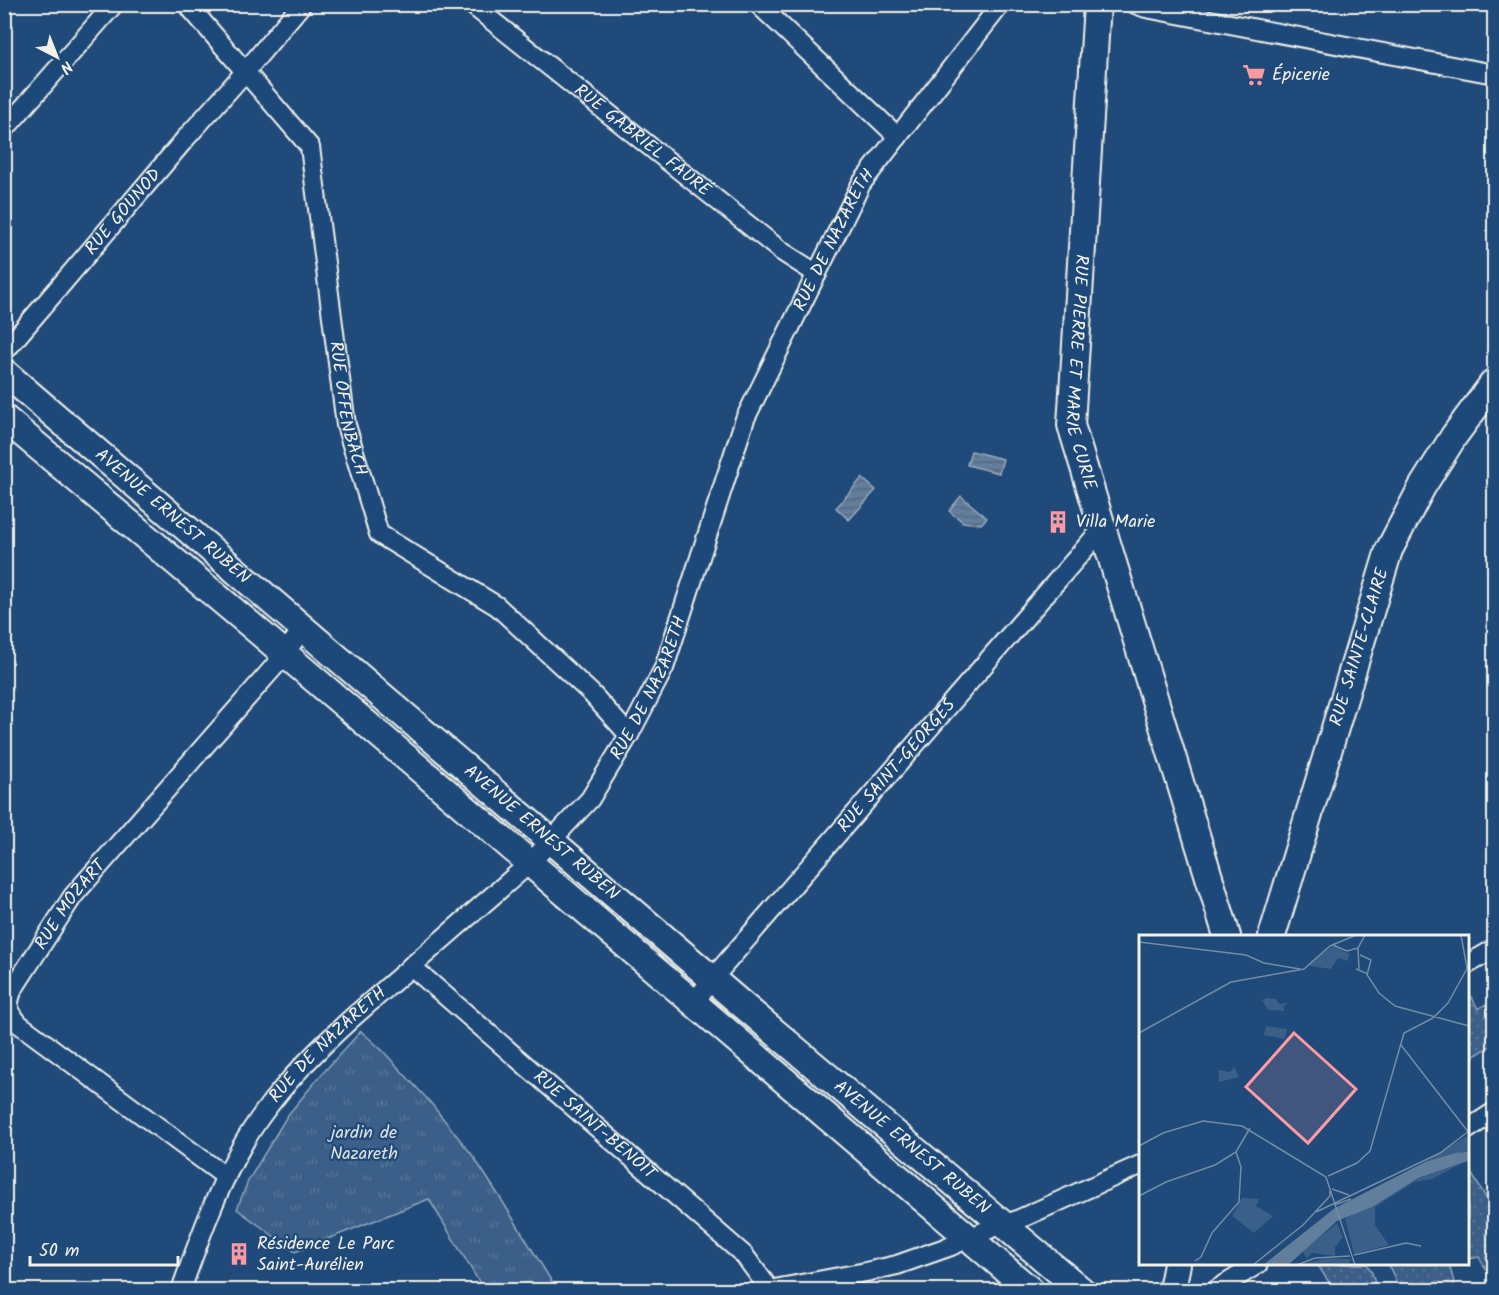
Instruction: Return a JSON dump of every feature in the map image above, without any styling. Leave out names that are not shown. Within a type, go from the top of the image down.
[{"type":"street","points":[[4,130],[114,4]]},
{"type":"street","name":"RUE OFFENBACH","points":[[187,4],[309,147],[346,425],[379,534],[497,606],[591,693],[629,735]]},
{"type":"street","name":"RUE GOUNOD","points":[[4,352],[302,4]]},
{"type":"street","name":"RUE GABRIEL FAURÉ","points":[[471,4],[782,251],[817,274]]},
{"type":"street","points":[[758,4],[898,137]]},
{"type":"street","name":"RUE DE NAZARETH","points":[[181,1290],[226,1177],[263,1113],[333,1035],[530,863],[590,799],[629,735],[664,668],[745,419],[861,184],[1001,4]]},
{"type":"street","name":"RUE PIERRE ET MARIE CURIE","points":[[1097,4],[1071,425],[1227,935]]},
{"type":"street","points":[[1135,4],[1255,30],[1494,74]]},
{"type":"street","name":"AVENUE ERNEST RUBEN","points":[[4,372],[712,979],[1082,1290]]},
{"type":"street","name":"RUE SAINTE-CLAIRE","points":[[1272,935],[1389,550],[1428,477],[1454,436],[1494,382]]},
{"type":"street","name":"AVENUE ERNEST RUBEN","points":[[4,418],[1030,1290]]},
{"type":"street","name":"RUE SAINT-GEORGES","points":[[694,1003],[712,979],[1094,538],[1104,536]]},
{"type":"street","name":"RUE MOZART","points":[[226,1177],[19,1024],[10,1014],[8,1002],[13,989],[73,896],[284,654],[303,629]]},
{"type":"street","points":[[1469,963],[1494,949]]},
{"type":"street","name":"RUE SAINT-BENOIT","points":[[411,966],[744,1255],[769,1290]]},
{"type":"street","points":[[1469,1128],[1494,1112]]},
{"type":"street","points":[[769,1290],[838,1284],[897,1265],[1023,1217],[1139,1165]]},
{"type":"street","points":[[1172,1290],[1177,1265]]},
{"type":"street","points":[[1216,1290],[1255,1265]]},
{"type":"green space","points":[[1469,992],[1478,1009],[1486,1004],[1494,1015],[1494,1044],[1469,1059]]},
{"type":"green space","name":"jardin de Nazareth","points":[[361,1031],[382,1050],[430,1102],[473,1156],[557,1290],[484,1290],[429,1199],[295,1252],[237,1209],[248,1181],[287,1116]]},
{"type":"green space","points":[[1469,1170],[1487,1199],[1494,1195],[1494,1275],[1487,1271],[1479,1257],[1469,1259]]},
{"type":"green space","points":[[1318,1265],[1368,1265],[1377,1290],[1334,1290]]},
{"type":"green space","points":[[1388,1265],[1449,1265],[1456,1290],[1397,1290],[1396,1281]]},
{"type":"shaded area","points":[[971,451],[1003,459],[999,473],[967,465]]},
{"type":"shaded area","points":[[862,478],[876,490],[849,520],[836,508]]},
{"type":"shaded area","points":[[961,496],[987,518],[981,524],[963,522],[949,511]]},
{"type":"place","name":"Épicerie","points":[[1254,75]]},
{"type":"place","name":"Villa Marie","points":[[1058,522]]},
{"type":"place","name":"Résidence Le Parc Saint-Aurélien","points":[[239,1254]]}]
